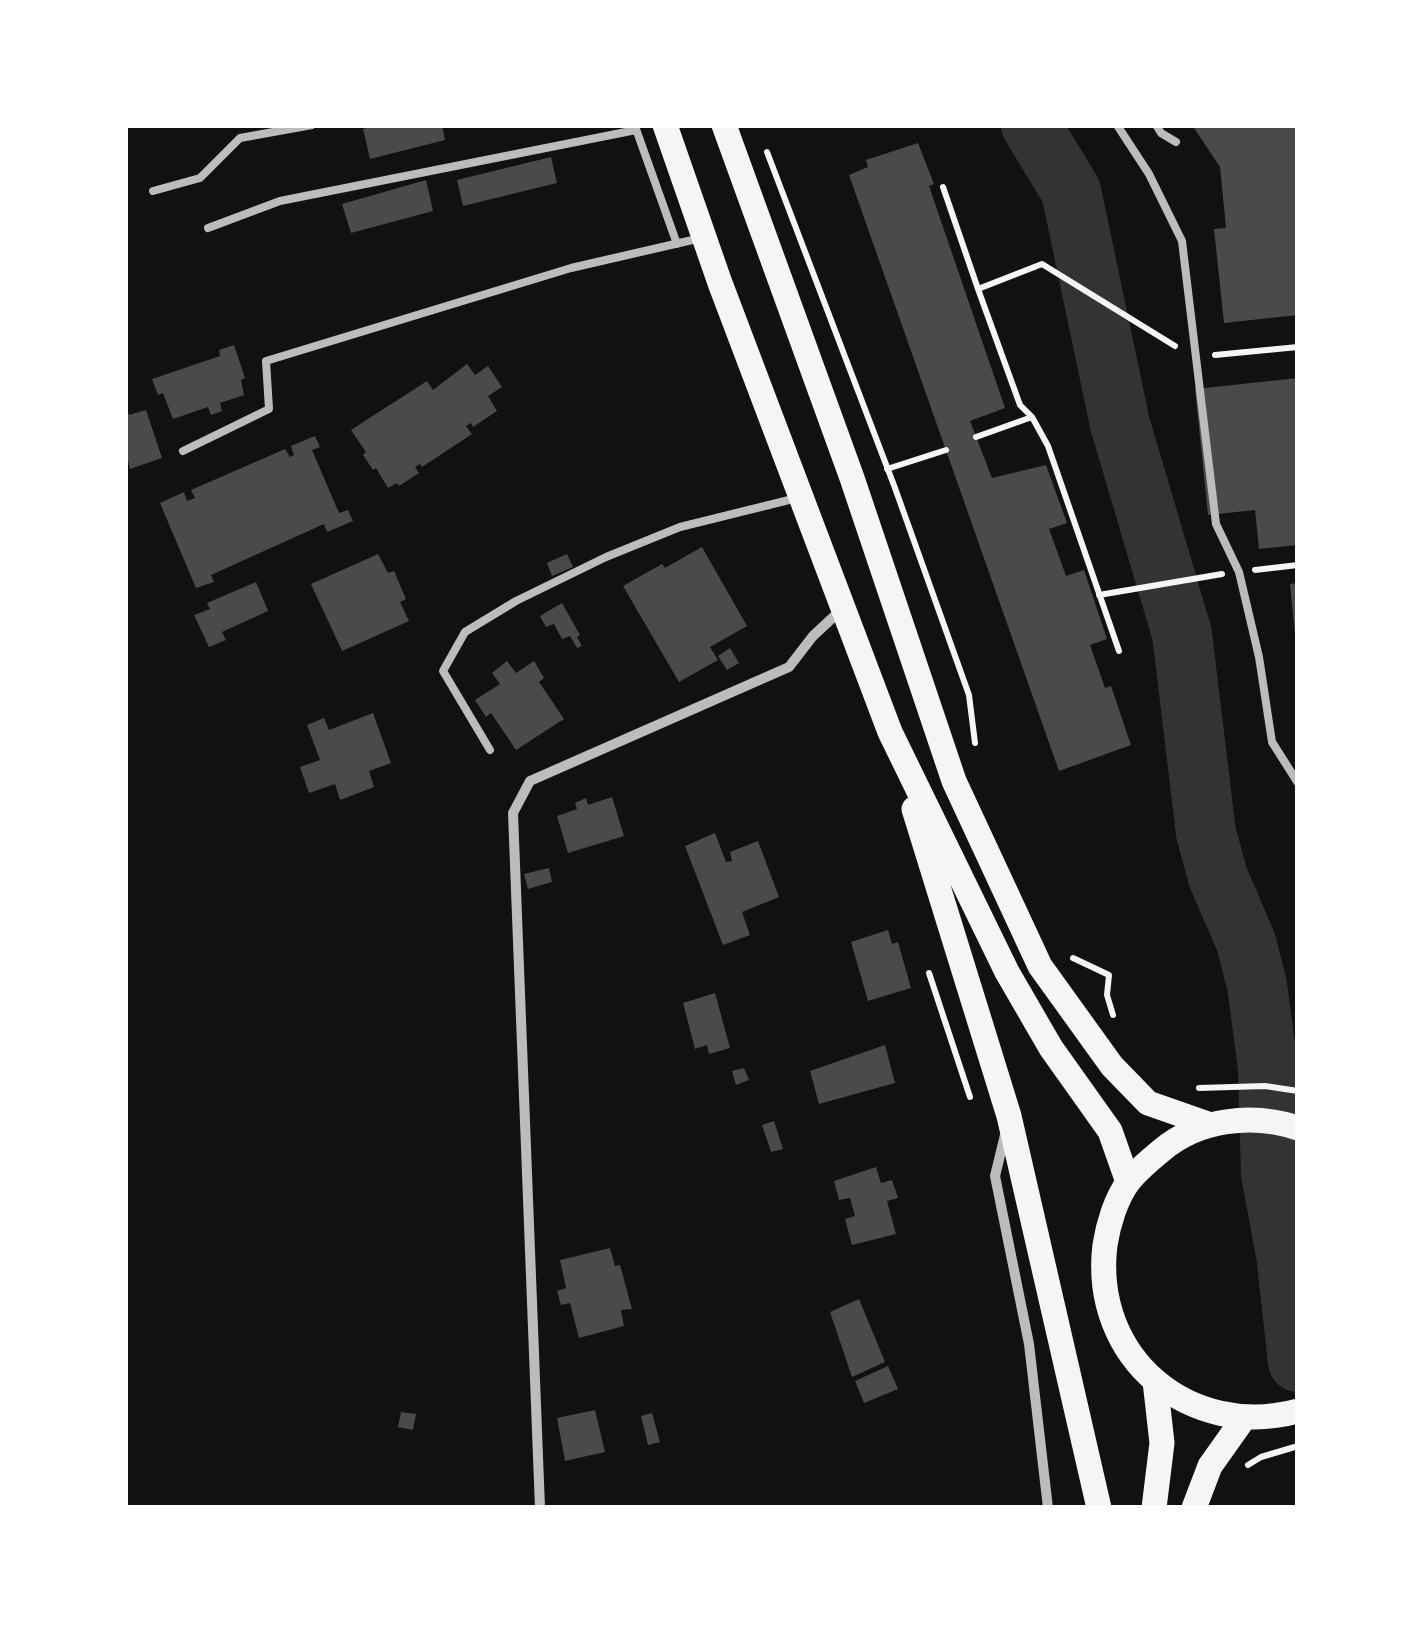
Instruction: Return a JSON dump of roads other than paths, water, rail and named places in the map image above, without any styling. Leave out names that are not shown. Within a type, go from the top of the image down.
[{"type":"main road","points":[[665,125],[890,732],[1009,1116],[1098,1508]]},
{"type":"main road","points":[[724,125],[840,445],[954,781],[1040,966],[1112,1066],[1148,1103],[1208,1124]]},
{"type":"main road","points":[[890,732],[1007,972],[1051,1048],[1110,1131],[1128,1182]]},
{"type":"main road","points":[[1298,1128],[1250,1120],[1208,1124],[1180,1135],[1128,1182],[1106,1237],[1104,1282],[1114,1326],[1132,1356],[1155,1381],[1194,1406],[1244,1418],[1298,1411]]},
{"type":"main road","points":[[1154,1508],[1162,1442],[1155,1381]]},
{"type":"main road","points":[[1194,1508],[1210,1466],[1244,1418]]},
{"type":"street","points":[[540,1508],[513,812],[530,780],[789,666],[813,636],[843,609]]},
{"type":"street","points":[[1009,1116],[995,1176],[1029,1344],[1048,1508]]},
{"type":"street","points":[[1012,1261],[1041,1254]]},
{"type":"lane","points":[[153,191],[200,178],[240,138],[312,125]]},
{"type":"lane","points":[[1118,125],[1182,240],[1216,524],[1239,572],[1259,657],[1272,742],[1298,782]]},
{"type":"lane","points":[[1156,125],[1160,133],[1176,142]]},
{"type":"lane","points":[[208,228],[280,201],[635,127],[677,244]]},
{"type":"lane","points":[[183,451],[268,408],[266,362],[571,268],[704,238]]},
{"type":"lane","points":[[490,750],[443,670],[465,632],[516,601],[680,527],[801,497]]},
{"type":"waterway","points":[[1031,125],[1071,191],[1120,424],[1182,634],[1206,833],[1218,877],[1246,942],[1257,985],[1268,1068],[1271,1174],[1286,1254],[1298,1362]]}]
